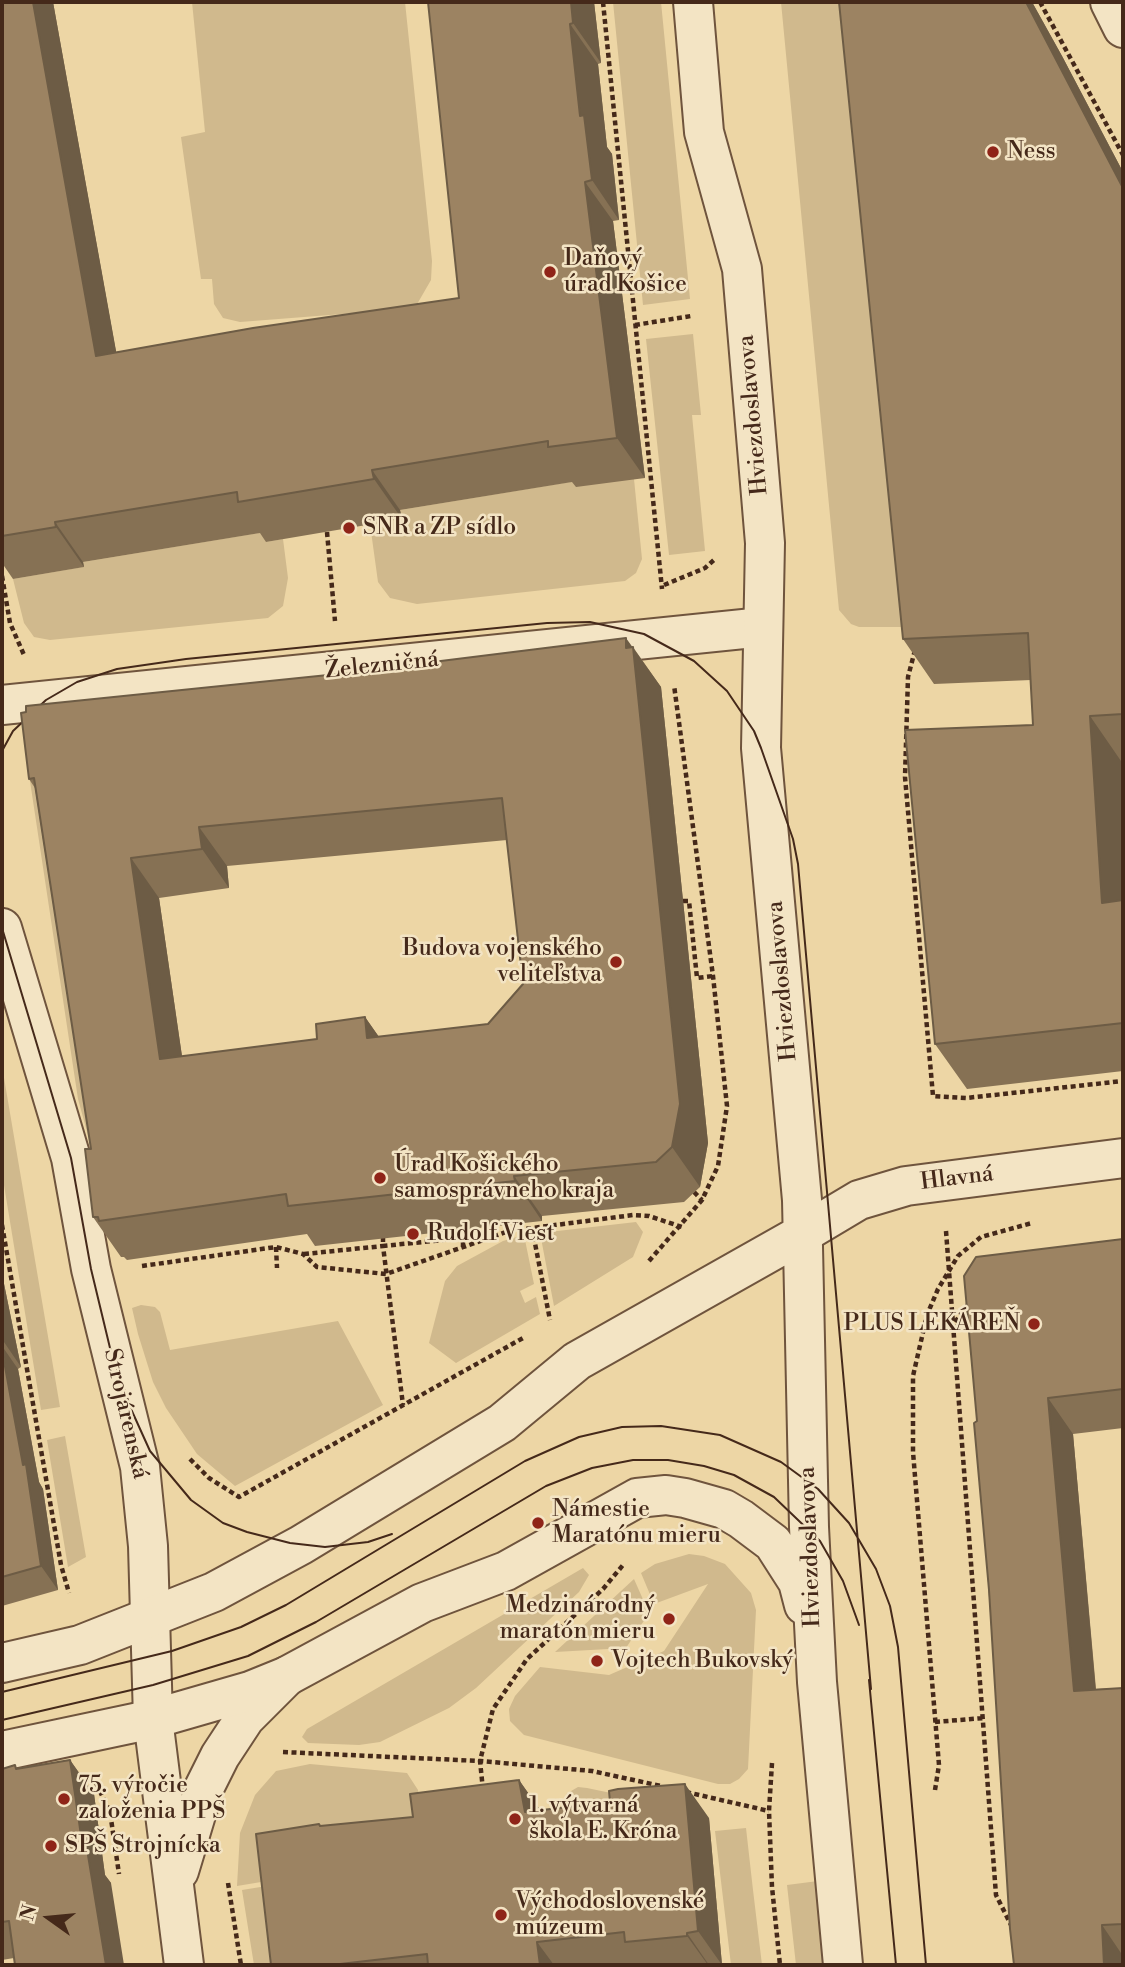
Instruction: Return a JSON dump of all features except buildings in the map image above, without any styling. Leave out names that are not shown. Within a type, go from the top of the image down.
[{"type":"street","name":"Hviezdoslavova","points":[[693,2],[704,132],[742,269],[765,543],[761,748],[792,1065],[802,1234],[808,1527],[817,1682],[843,1965]]},
{"type":"street","points":[[1110,2],[1123,28]]},
{"type":"street","name":"Železničná","points":[[2,705],[763,627]]},
{"type":"street","name":"Strojárenská","points":[[2,929],[71,1158],[92,1269],[140,1466],[148,1546],[153,1719],[184,1965]]},
{"type":"street","name":"Hlavná","points":[[802,1234],[859,1200],[906,1186],[1123,1158]]},
{"type":"street","points":[[2,1663],[80,1645],[214,1592],[301,1545],[502,1423],[577,1361],[802,1234]]},
{"type":"street","points":[[2,1751],[153,1719],[250,1691],[287,1676],[422,1603],[506,1570],[637,1498],[666,1495],[723,1509],[773,1543],[798,1581],[807,1616],[817,1682]]},
{"type":"street","name":"Strojárenská","points":[[178,1912],[179,1870],[204,1788],[219,1756],[245,1718],[287,1676]]},
{"type":"path","points":[[310,1268],[386,1274],[509,1231],[633,1215],[682,1227],[702,1200],[718,1167],[727,1106],[713,976],[662,587],[603,2]]},
{"type":"path","points":[[1040,2],[1123,155]]},
{"type":"path","points":[[602,109],[613,108]]},
{"type":"path","points":[[635,325],[691,316]]},
{"type":"path","points":[[327,532],[335,621]]},
{"type":"path","points":[[662,587],[705,568],[715,560],[720,549]]},
{"type":"path","points":[[2,576],[10,622],[23,650]]},
{"type":"path","points":[[916,643],[908,677],[905,777],[933,1096],[966,1098],[1123,1082]]},
{"type":"path","points":[[682,901],[689,901],[697,978],[713,976]]},
{"type":"path","points":[[922,975],[933,974]]},
{"type":"path","points":[[694,1192],[702,1200]]},
{"type":"path","points":[[935,1790],[939,1765],[914,1478],[914,1376],[927,1315],[958,1256],[981,1237],[1041,1222]]},
{"type":"path","points":[[2,1225],[33,1431],[61,1565],[71,1593]]},
{"type":"path","points":[[532,1228],[550,1323]]},
{"type":"path","points":[[239,1497],[403,1405],[383,1237]]},
{"type":"path","points":[[130,1268],[276,1247],[303,1254],[463,1238],[463,1249]]},
{"type":"path","points":[[276,1247],[277,1268]]},
{"type":"path","points":[[303,1254],[317,1267]]},
{"type":"path","points":[[949,1269],[996,1895],[1015,1935]]},
{"type":"path","points":[[955,1322],[978,1291]]},
{"type":"path","points":[[484,1798],[480,1761],[492,1709],[527,1659],[603,1589],[627,1560]]},
{"type":"path","points":[[935,1722],[984,1718]]},
{"type":"path","points":[[282,1752],[480,1761],[592,1771],[769,1811]]},
{"type":"path","points":[[772,1760],[769,1811],[772,1887],[780,1965]]},
{"type":"path","points":[[227,1877],[241,1965]]},
{"type":"shaded area","points":[[192,2],[405,2],[432,261],[431,280],[416,306],[240,322],[223,318],[214,304],[212,279],[201,279],[181,137],[205,132]]},
{"type":"shaded area","points":[[613,2],[661,2],[690,299],[643,305]]},
{"type":"shaded area","points":[[781,2],[845,2],[902,627],[859,627],[851,624],[839,610]]},
{"type":"shaded area","points":[[693,334],[701,415],[692,415],[705,551],[669,555],[646,339]]},
{"type":"shaded area","points":[[634,479],[642,559],[636,573],[625,581],[417,604],[390,598],[378,582],[370,524],[401,519],[400,510],[576,481]]},
{"type":"shaded area","points":[[265,532],[266,542],[283,539],[288,578],[283,606],[268,618],[50,640],[34,637],[24,623],[13,579],[83,567],[83,562]]},
{"type":"shaded area","points":[[28,744],[103,1190],[78,1099],[25,748]]},
{"type":"shaded area","points":[[2,1066],[60,1407],[41,1410],[2,1173]]},
{"type":"shaded area","points":[[636,1222],[643,1232],[633,1257],[554,1306],[540,1233]]},
{"type":"shaded area","points":[[524,1235],[534,1284],[520,1291],[525,1303],[536,1297],[540,1314],[456,1363],[429,1343],[445,1281],[457,1266],[503,1241]]},
{"type":"shaded area","points":[[141,1305],[155,1307],[160,1312],[170,1350],[338,1321],[383,1405],[235,1486],[197,1454],[166,1408],[153,1382],[138,1334],[132,1308]]},
{"type":"shaded area","points":[[65,1436],[86,1557],[68,1567],[47,1440]]},
{"type":"shaded area","points":[[689,1554],[725,1564],[751,1593],[756,1610],[748,1769],[739,1779],[730,1784],[718,1784],[524,1735],[510,1721],[509,1709],[515,1696],[540,1667],[609,1675],[664,1651],[708,1584],[654,1604],[641,1573],[655,1564]]},
{"type":"shaded area","points":[[583,1568],[589,1575],[579,1592],[476,1688],[449,1708],[380,1742],[359,1745],[308,1743],[302,1737],[307,1729]]},
{"type":"shaded area","points":[[634,1579],[649,1613],[626,1648],[555,1652]]},
{"type":"shaded area","points":[[310,1764],[407,1773],[418,1790],[423,1829],[273,1880],[237,1886],[240,1833],[255,1795],[276,1771]]},
{"type":"shaded area","points":[[578,1787],[702,1812],[567,1812],[566,1794]]},
{"type":"shaded area","points":[[746,1828],[762,1965],[731,1965],[715,1831]]},
{"type":"shaded area","points":[[818,1881],[825,1965],[796,1965],[787,1885]]},
{"type":"shaded area","points":[[279,1884],[291,1965],[254,1965],[242,1890]]},
{"type":"tram line","points":[[2,751],[13,731],[46,700],[77,682],[117,669],[186,659],[547,623],[590,622],[644,634],[694,661],[727,691],[754,731],[761,748],[793,839],[798,864],[871,1689]]},
{"type":"tram line","points":[[2,928],[71,1158],[91,1269],[110,1348],[131,1409],[150,1451],[191,1500],[223,1523],[247,1532],[290,1543],[325,1547],[368,1542],[392,1534]]},
{"type":"tram line","points":[[2,1692],[172,1651],[241,1627],[286,1605],[525,1461],[579,1437],[622,1427],[661,1426],[720,1435],[781,1462],[818,1489],[849,1523],[876,1569],[890,1606],[898,1647],[926,1965]]},
{"type":"tram line","points":[[2,1720],[153,1685],[248,1656],[316,1622],[546,1486],[592,1468],[633,1460],[668,1460],[704,1466],[734,1475],[774,1497],[820,1541],[843,1581],[859,1625]]},
{"type":"tram line","points":[[869,1680],[896,1965]]},
{"type":"place","name":"Ness","points":[[993,152]]},
{"type":"place","name":"Daňový úrad Košice","points":[[550,272]]},
{"type":"place","name":"SNR a ZP sídlo","points":[[349,528]]},
{"type":"place","name":"Budova vojenského veliteľstva","points":[[616,962]]},
{"type":"place","name":"Úrad Košického samosprávneho kraja","points":[[380,1178]]},
{"type":"place","name":"Rudolf Viest","points":[[413,1234]]},
{"type":"place","name":"PLUS LEKÁREŇ","points":[[1034,1324]]},
{"type":"place","name":"Námestie Maratónu mieru","points":[[538,1523]]},
{"type":"place","name":"Medzinárodný maratón mieru","points":[[669,1619]]},
{"type":"place","name":"Vojtech Bukovský","points":[[597,1661]]},
{"type":"place","name":"75. výročie založenia PPŠ","points":[[64,1799]]},
{"type":"place","name":"1. výtvarná škola E. Króna","points":[[515,1819]]},
{"type":"place","name":"SPŠ Strojnícka","points":[[51,1846]]},
{"type":"place","name":"Východoslovenské múzeum","points":[[501,1915]]}]
